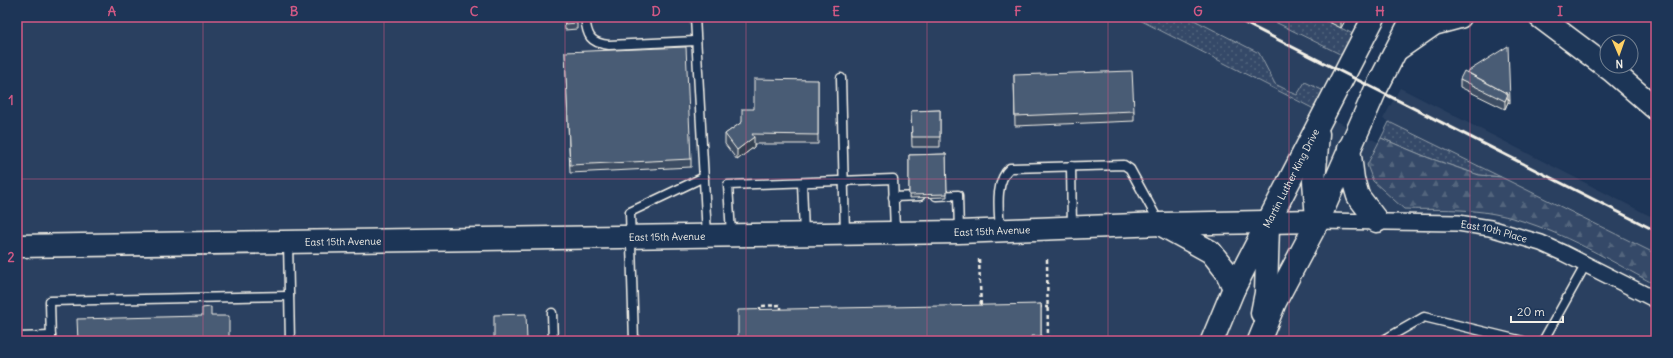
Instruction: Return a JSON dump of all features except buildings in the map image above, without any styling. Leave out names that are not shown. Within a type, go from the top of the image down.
[{"type":"main road","name":"Martin Luther King Drive","points":[[1212,341],[1234,288],[1373,17]]},
{"type":"main road","points":[[1258,341],[1275,302],[1318,221],[1376,89],[1413,17]]},
{"type":"main road","points":[[1395,51],[1434,24],[1460,17]]},
{"type":"main road","points":[[1540,17],[1612,71],[1656,109]]},
{"type":"main road","points":[[1318,221],[1314,181],[1319,124]]},
{"type":"main road","points":[[1349,148],[1353,179],[1358,196],[1378,221]]},
{"type":"main road","points":[[1258,341],[1266,293],[1269,221]]},
{"type":"main road","name":"East 15th Avenue","points":[[17,246],[959,232],[1161,224],[1318,221]]},
{"type":"main road","points":[[1161,224],[1211,252],[1226,271],[1234,288]]},
{"type":"street","name":"East 10th Place","points":[[1318,221],[1458,223],[1490,228],[1541,243],[1656,300]]},
{"type":"lane","points":[[585,17],[586,29],[592,40],[600,44],[609,45],[696,41]]},
{"type":"lane","points":[[695,17],[707,235]]},
{"type":"lane","points":[[841,78],[845,233]]},
{"type":"lane","points":[[1000,230],[999,197],[1001,183],[1005,172],[1010,168],[1124,165],[1130,169],[1161,224]]},
{"type":"lane","points":[[1071,166],[1072,228]]},
{"type":"lane","points":[[634,341],[630,212],[704,177]]},
{"type":"lane","points":[[731,235],[728,185],[893,179],[895,233]]},
{"type":"lane","points":[[802,183],[804,234]]},
{"type":"lane","points":[[893,197],[958,195],[959,232]]},
{"type":"lane","points":[[288,242],[290,341]]},
{"type":"lane","points":[[1543,341],[1586,264]]},
{"type":"lane","points":[[17,337],[51,338],[50,301],[289,296]]},
{"type":"lane","points":[[552,313],[553,341]]},
{"type":"lane","points":[[1382,341],[1424,317],[1523,341]]},
{"type":"path","points":[[1047,258],[1048,341]]},
{"type":"path","points":[[979,260],[981,315]]},
{"type":"path","points":[[760,316],[760,306],[781,305],[781,313],[787,313]]},
{"type":"path","points":[[1033,307],[1048,307]]},
{"type":"path","points":[[981,308],[988,308]]},
{"type":"shaded area","points":[[17,17],[1134,17],[1656,285],[1656,341],[17,341]]},
{"type":"shaded area","points":[[1188,17],[1265,17],[1342,55],[1324,91],[1298,95],[1275,84],[1259,53]]},
{"type":"shaded area","points":[[1400,88],[1656,219],[1656,254],[1383,119]]},
{"type":"green space","points":[[1134,17],[1188,17],[1259,53],[1275,84],[1297,95],[1305,82],[1324,91],[1314,109]]},
{"type":"green space","points":[[1265,17],[1319,17],[1353,34],[1342,55]]},
{"type":"green space","points":[[1389,122],[1501,177],[1479,175],[1429,158],[1381,138]]},
{"type":"green space","points":[[1381,138],[1429,158],[1479,175],[1501,177],[1656,254],[1656,285],[1558,234],[1516,219],[1484,212],[1404,209],[1373,181],[1367,165]]},
{"type":"railway","points":[[1233,17],[1656,231]]}]
